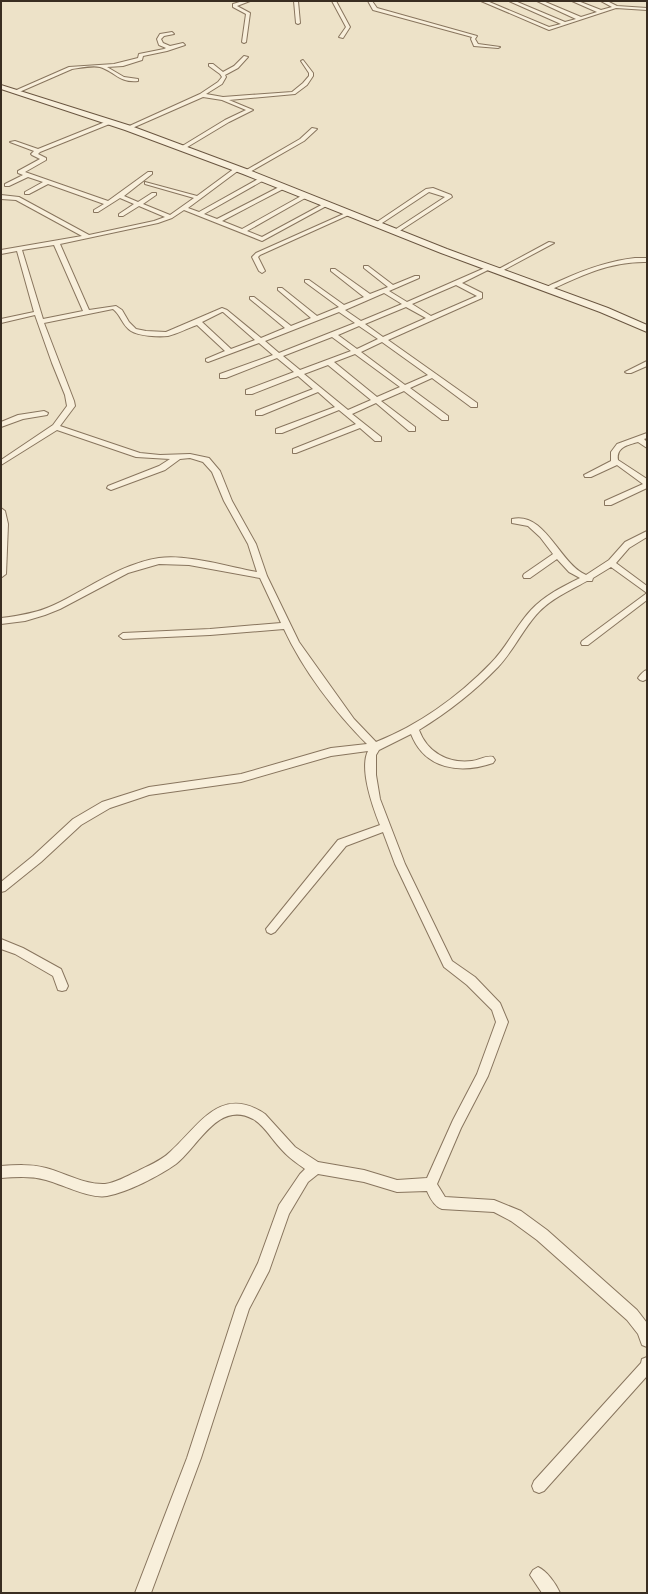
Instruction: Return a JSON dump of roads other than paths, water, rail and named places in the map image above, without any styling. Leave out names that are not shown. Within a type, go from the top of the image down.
[{"type":"street","points":[[244,42],[248,13],[235,7],[235,5],[248,1]]},
{"type":"street","points":[[296,1],[298,23]]},
{"type":"street","points":[[334,1],[348,26],[341,37]]},
{"type":"street","points":[[370,1],[375,9],[430,23],[459,35],[474,36],[476,45],[498,47]]},
{"type":"street","points":[[483,1],[547,29],[566,24],[616,6]]},
{"type":"street","points":[[511,1],[566,24]]},
{"type":"street","points":[[523,6],[536,1],[584,18]]},
{"type":"street","points":[[545,1],[584,18]]},
{"type":"street","points":[[574,1],[601,12]]},
{"type":"street","points":[[603,1],[616,6],[647,9]]},
{"type":"street","points":[[494,6],[503,2]]},
{"type":"street","points":[[170,48],[161,44],[159,39],[162,35],[172,33]]},
{"type":"street","points":[[15,92],[71,68],[81,66],[103,67],[132,63],[140,59],[141,55],[165,50],[183,44]]},
{"type":"street","points":[[223,74],[236,66],[246,57]]},
{"type":"street","points":[[222,99],[293,93],[305,84],[311,76],[303,61]]},
{"type":"street","points":[[211,65],[223,74]]},
{"type":"street","points":[[103,67],[123,78],[136,80]]},
{"type":"street","points":[[128,128],[202,95],[220,83],[224,77],[223,74]]},
{"type":"street","points":[[1,87],[128,128],[182,148],[546,290],[604,310],[647,329]]},
{"type":"street","points":[[182,148],[227,121],[250,110],[222,99],[202,95]]},
{"type":"street","points":[[108,203],[20,172],[44,159],[34,154],[38,151],[110,122]]},
{"type":"street","points":[[1,252],[98,235],[152,223],[170,217],[241,171],[302,140],[314,129]]},
{"type":"street","points":[[12,142],[38,151]]},
{"type":"street","points":[[96,211],[120,196],[150,173]]},
{"type":"street","points":[[7,185],[27,175]]},
{"type":"street","points":[[199,214],[262,179]]},
{"type":"street","points":[[27,193],[47,182]]},
{"type":"street","points":[[147,183],[200,198]]},
{"type":"street","points":[[218,221],[283,187]]},
{"type":"street","points":[[377,224],[428,190],[433,190],[449,196],[396,231]]},
{"type":"street","points":[[121,216],[154,194]]},
{"type":"street","points":[[120,196],[170,217]]},
{"type":"street","points":[[242,231],[305,196]]},
{"type":"street","points":[[1,197],[16,198],[88,237]]},
{"type":"street","points":[[184,208],[259,239],[265,238],[327,204]]},
{"type":"street","points":[[262,271],[255,257],[258,254],[350,213]]},
{"type":"street","points":[[98,235],[103,239],[147,229]]},
{"type":"street","points":[[56,242],[86,311]]},
{"type":"street","points":[[223,376],[334,335],[457,283],[494,270],[551,243]]},
{"type":"street","points":[[1,463],[56,427],[71,405],[70,398],[55,363],[37,313],[19,249]]},
{"type":"street","points":[[546,290],[576,274],[635,258],[646,258],[644,264],[647,267]]},
{"type":"street","points":[[366,267],[393,288]]},
{"type":"street","points":[[333,270],[369,297]]},
{"type":"street","points":[[208,360],[261,341],[418,277]]},
{"type":"street","points":[[307,281],[361,324],[474,405]]},
{"type":"street","points":[[248,392],[384,340],[430,318],[480,297],[480,294],[457,283]]},
{"type":"street","points":[[280,289],[316,319]]},
{"type":"street","points":[[385,291],[430,318]]},
{"type":"street","points":[[252,298],[290,329]]},
{"type":"street","points":[[41,322],[86,311],[106,307],[116,307],[126,324],[134,330],[146,333],[167,334],[224,310],[378,439]]},
{"type":"street","points":[[1,321],[37,313]]},
{"type":"street","points":[[198,322],[230,352]]},
{"type":"street","points":[[334,335],[407,388],[445,418]]},
{"type":"street","points":[[329,362],[412,429]]},
{"type":"street","points":[[629,372],[647,363]]},
{"type":"street","points":[[347,413],[378,401],[432,376]]},
{"type":"street","points":[[260,413],[319,389]]},
{"type":"street","points":[[279,431],[340,407]]},
{"type":"street","points":[[1,425],[21,418],[44,413]]},
{"type":"street","points":[[296,451],[361,425]]},
{"type":"street","points":[[56,427],[139,455],[160,457],[190,456],[206,460],[216,471],[228,501],[252,544],[263,576],[295,643],[351,722],[375,747]]},
{"type":"street","points":[[615,462],[613,455],[615,449],[647,435]]},
{"type":"street","points":[[639,439],[647,446]]},
{"type":"street","points":[[111,488],[162,468],[179,456]]},
{"type":"street","points":[[588,475],[615,462],[620,463],[647,484],[608,502]]},
{"type":"street","points":[[1,511],[4,524],[2,574]]},
{"type":"street","points":[[515,521],[531,524],[537,528],[569,568],[579,576],[589,579]]},
{"type":"street","points":[[1,888],[38,859],[55,841],[77,822],[106,805],[149,792],[241,778],[331,752],[375,747],[389,742],[414,729],[464,693],[486,674],[517,637],[527,620],[538,607],[550,597],[589,579],[612,564],[626,546],[647,534]]},
{"type":"street","points":[[527,576],[541,565],[558,555]]},
{"type":"street","points":[[1,620],[25,618],[42,613],[57,607],[125,571],[158,561],[189,562],[263,576]]},
{"type":"street","points":[[612,564],[647,590]]},
{"type":"street","points":[[586,643],[647,596]]},
{"type":"street","points":[[123,636],[210,632],[288,626]]},
{"type":"street","points":[[414,729],[421,745],[438,760],[460,766],[477,766],[490,760]]},
{"type":"street","points":[[375,747],[371,755],[375,799],[428,925],[448,964],[471,981],[496,1007],[502,1022],[482,1076],[457,1124],[431,1184],[435,1194],[442,1203],[494,1206],[516,1216],[542,1236],[632,1315],[644,1330],[647,1340]]},
{"type":"street","points":[[270,929],[342,843],[386,827]]},
{"type":"street","points":[[1,944],[19,951],[57,973],[62,986]]},
{"type":"street","points":[[1,1172],[32,1171],[76,1184],[106,1190],[142,1175],[173,1158],[196,1131],[216,1115],[238,1109],[253,1113],[265,1120],[291,1152],[316,1168],[364,1176],[397,1186],[431,1184]]},
{"type":"street","points":[[143,1593],[194,1458],[242,1307],[264,1266],[284,1210],[304,1178],[316,1168]]},
{"type":"street","points":[[539,1486],[647,1366],[647,1364]]},
{"type":"street","points":[[538,1575],[552,1593]]}]
